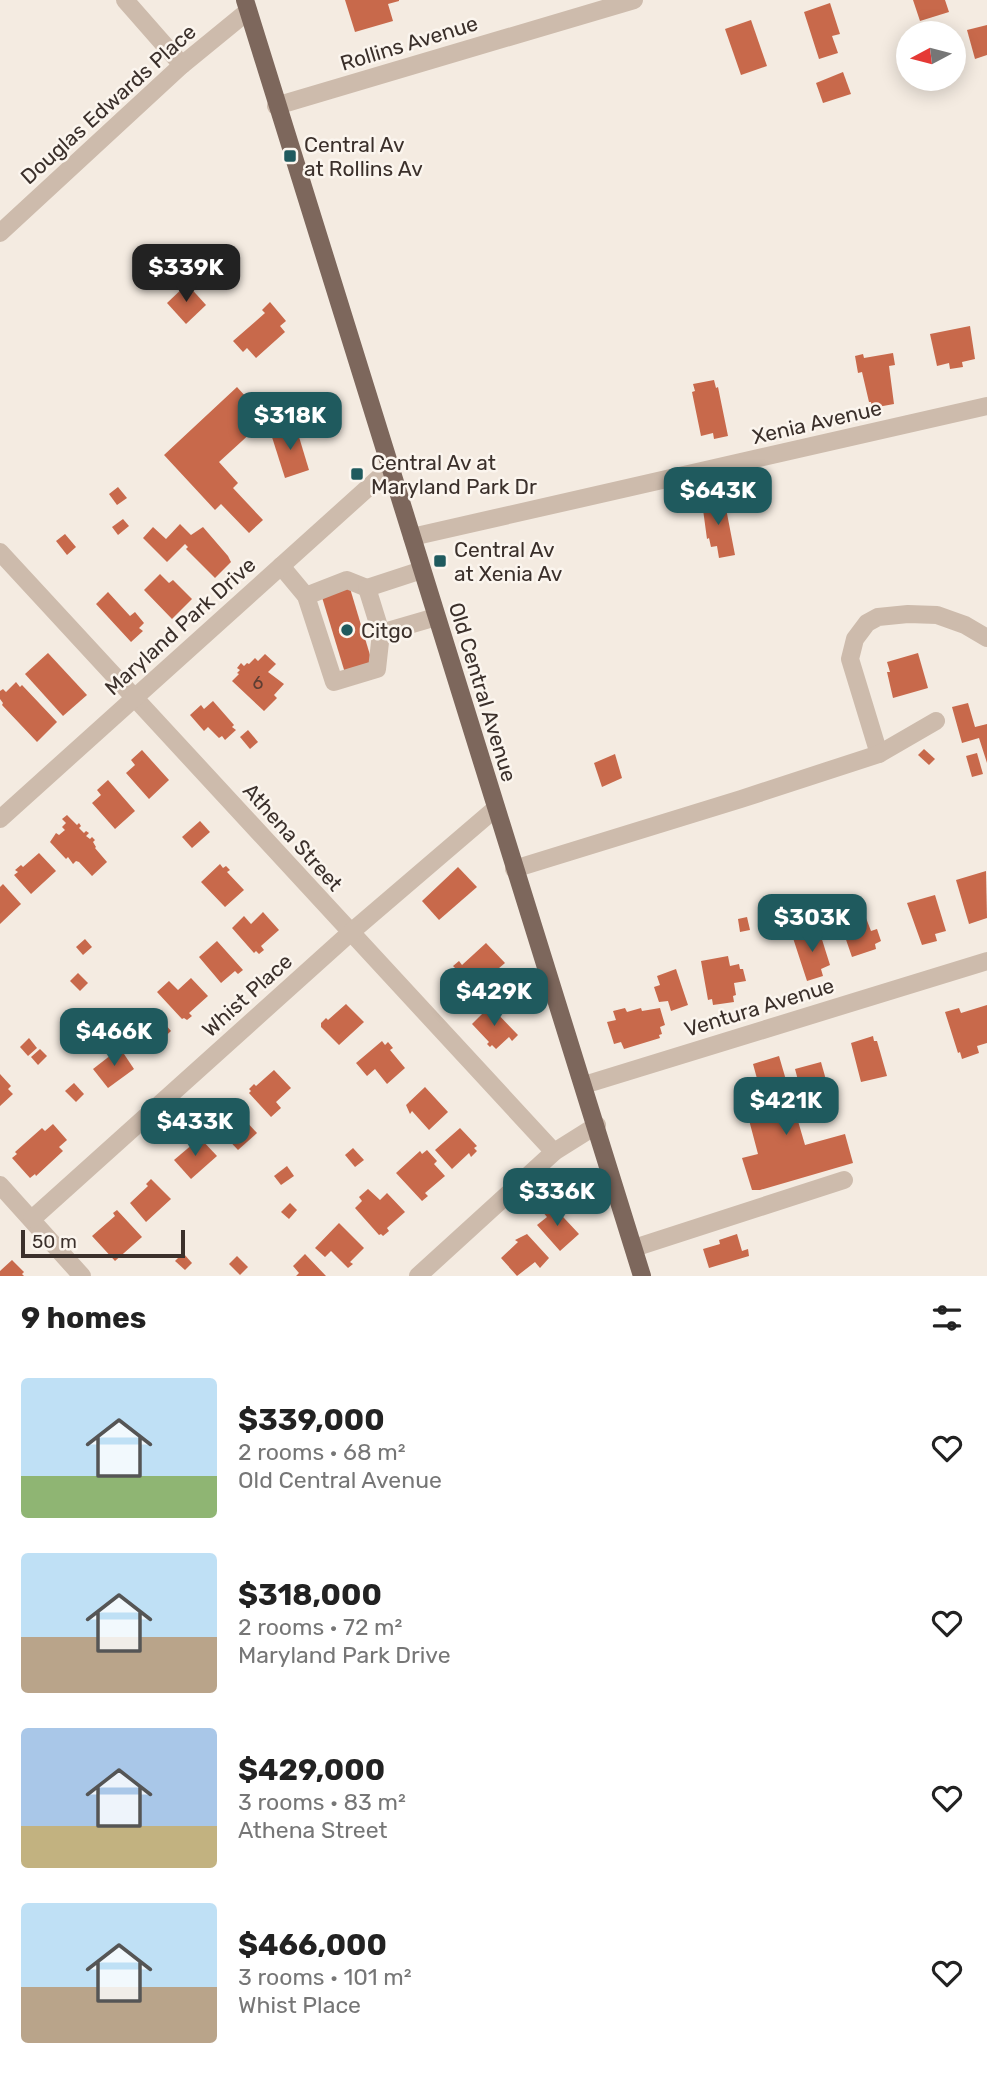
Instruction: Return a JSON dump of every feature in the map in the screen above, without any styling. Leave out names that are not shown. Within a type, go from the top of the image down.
[{"type":"main road","name":"Old Central Avenue","points":[[247,6],[642,1276]]},
{"type":"street","points":[[125,0],[182,65]]},
{"type":"street","name":"Rollins Avenue","points":[[276,106],[634,0]]},
{"type":"street","name":"Douglas Edwards Place","points":[[0,233],[247,6]]},
{"type":"street","name":"Xenia Avenue","points":[[412,537],[987,407]]},
{"type":"street","name":"Maryland Park Drive","points":[[0,819],[391,467]]},
{"type":"street","name":"Athena Street","points":[[0,552],[554,1152]]},
{"type":"street","points":[[281,566],[306,596],[334,682],[377,668],[381,633],[366,587]]},
{"type":"street","points":[[306,596],[346,580],[366,587],[422,570]]},
{"type":"street","points":[[879,754],[849,659],[855,639],[867,623],[878,617],[937,615],[965,625],[987,638]]},
{"type":"street","points":[[381,633],[436,617]]},
{"type":"street","points":[[514,869],[879,754],[936,721]]},
{"type":"street","name":"Whist Place","points":[[32,1219],[351,933],[496,808]]},
{"type":"street","name":"Ventura Avenue","points":[[584,1085],[987,961]]},
{"type":"street","points":[[418,1276],[554,1152],[597,1125]]},
{"type":"street","points":[[634,1248],[844,1180]]},
{"type":"street","points":[[0,1185],[82,1276]]},
{"type":"building","points":[[345,0],[399,1],[388,4],[393,21],[355,32]]},
{"type":"building","points":[[913,0],[945,0],[949,12],[920,21]]},
{"type":"building","points":[[830,3],[840,34],[832,36],[838,53],[819,59],[804,12]]},
{"type":"building","points":[[751,20],[767,66],[741,75],[725,29]]},
{"type":"building","points":[[987,25],[987,55],[975,59],[967,30]]},
{"type":"building","points":[[843,72],[851,94],[823,103],[816,83]]},
{"type":"building","points":[[187,284],[206,305],[186,324],[167,303]]},
{"type":"building","points":[[270,302],[286,321],[280,326],[285,332],[256,358],[247,348],[243,352],[233,341],[265,313],[262,310]]},
{"type":"building","points":[[970,326],[975,359],[962,362],[963,367],[950,369],[949,363],[937,366],[930,334]]},
{"type":"building","points":[[893,353],[895,365],[889,366],[894,404],[872,408],[862,372],[858,373],[855,356],[863,354],[864,358]]},
{"type":"building","points":[[714,380],[716,388],[718,387],[728,436],[714,439],[713,433],[701,436],[692,392],[695,391],[693,384]]},
{"type":"building","points":[[237,387],[266,419],[219,462],[238,483],[233,488],[263,520],[249,533],[221,504],[215,510],[164,455]]},
{"type":"building","points":[[296,427],[309,470],[285,478],[271,434]]},
{"type":"building","points":[[118,487],[127,498],[117,505],[109,494]]},
{"type":"building","points":[[724,498],[735,555],[719,558],[717,546],[711,547],[709,538],[707,539],[702,502]]},
{"type":"building","points":[[123,519],[129,526],[118,535],[112,527]]},
{"type":"building","points":[[180,524],[191,535],[203,527],[228,556],[231,562],[215,578],[186,549],[188,547],[185,544],[167,562],[143,538],[153,527],[166,539]]},
{"type":"building","points":[[65,534],[76,547],[67,555],[56,541]]},
{"type":"building","points":[[160,574],[169,583],[173,580],[192,599],[172,619],[144,590]]},
{"type":"building","name":"Citgo","points":[[349,585],[373,665],[345,673],[321,594]]},
{"type":"building","points":[[108,592],[130,616],[135,612],[144,623],[139,628],[143,631],[131,642],[96,604]]},
{"type":"building","points":[[48,653],[87,695],[63,716],[25,674]]},
{"type":"building","points":[[918,653],[928,688],[893,698],[887,662]]},
{"type":"building","points":[[265,654],[276,664],[268,672],[284,684],[274,695],[277,698],[264,711],[232,681],[239,674],[237,673],[240,670],[237,668],[241,663],[244,666],[255,658],[258,661]]},
{"type":"building","points":[[16,682],[57,722],[37,742],[2,705],[0,691],[3,689],[6,692]]},
{"type":"building","points":[[213,701],[236,730],[225,740],[208,727],[204,731],[190,715],[201,705],[204,709]]},
{"type":"building","points":[[968,703],[975,727],[987,724],[987,763],[979,738],[962,743],[952,707]]},
{"type":"building","points":[[248,730],[258,742],[250,749],[240,737]]},
{"type":"building","points":[[924,749],[935,759],[929,765],[918,755]]},
{"type":"building","points":[[142,750],[169,780],[149,799],[126,773],[135,765],[131,760]]},
{"type":"building","points":[[977,753],[983,774],[972,777],[966,756]]},
{"type":"building","points":[[615,754],[622,778],[602,787],[594,763]]},
{"type":"building","points":[[108,780],[135,811],[115,829],[92,803],[101,795],[97,790]]},
{"type":"building","points":[[67,815],[77,825],[79,823],[79,828],[84,833],[89,833],[86,836],[95,840],[95,848],[107,862],[92,876],[79,862],[73,864],[68,857],[66,859],[50,842],[56,833],[59,835],[65,830],[62,827],[66,823],[62,819]]},
{"type":"building","points":[[200,821],[210,832],[192,848],[182,837]]},
{"type":"building","points":[[39,853],[56,871],[31,894],[14,875],[18,872],[15,870],[21,865],[23,867]]},
{"type":"building","points":[[220,864],[230,870],[227,872],[244,890],[225,907],[201,882]]},
{"type":"building","points":[[458,867],[477,887],[439,920],[422,901]]},
{"type":"building","points":[[986,871],[987,918],[969,924],[956,880]]},
{"type":"building","points":[[3,884],[21,904],[0,924],[0,887]]},
{"type":"building","points":[[935,895],[946,931],[935,934],[937,941],[922,945],[907,903]]},
{"type":"building","points":[[263,912],[279,930],[261,946],[264,950],[259,954],[256,951],[254,953],[232,928],[244,916],[251,924]]},
{"type":"building","points":[[747,917],[750,930],[740,932],[738,919]]},
{"type":"building","points":[[866,918],[871,931],[877,929],[881,941],[875,944],[876,949],[852,957],[843,931],[858,926],[857,922]]},
{"type":"building","points":[[819,930],[830,965],[821,969],[823,976],[807,981],[793,938],[804,931],[805,934]]},
{"type":"building","points":[[85,939],[92,947],[83,955],[76,947]]},
{"type":"building","points":[[217,941],[243,970],[238,974],[235,971],[221,983],[199,957]]},
{"type":"building","points":[[486,943],[505,963],[467,995],[451,977],[457,970],[453,966],[459,961],[462,965]]},
{"type":"building","points":[[728,956],[730,966],[739,964],[740,969],[743,969],[746,981],[734,983],[734,1002],[713,1005],[712,999],[708,1000],[701,961]]},
{"type":"building","points":[[676,969],[688,1005],[671,1011],[668,1001],[659,1002],[654,987],[660,985],[657,976]]},
{"type":"building","points":[[78,973],[88,983],[80,991],[70,981]]},
{"type":"building","points":[[191,978],[208,996],[189,1013],[192,1016],[187,1020],[182,1019],[157,992],[169,981],[178,990]]},
{"type":"building","points":[[346,1004],[364,1022],[339,1045],[321,1027],[321,1023]]},
{"type":"building","points":[[987,1005],[987,1043],[977,1046],[979,1053],[962,1059],[945,1012],[959,1008],[961,1013]]},
{"type":"building","points":[[490,1006],[518,1035],[512,1041],[509,1037],[496,1049],[487,1044],[489,1042],[472,1024]]},
{"type":"building","points":[[143,1008],[154,1020],[158,1016],[171,1031],[156,1045],[159,1048],[152,1054],[125,1025]]},
{"type":"building","points":[[625,1008],[627,1012],[641,1008],[642,1011],[660,1008],[665,1025],[660,1027],[660,1038],[624,1049],[621,1042],[614,1044],[607,1022],[616,1020],[613,1011]]},
{"type":"building","points":[[873,1036],[874,1041],[877,1041],[887,1076],[861,1082],[851,1043]]},
{"type":"building","points":[[29,1038],[37,1048],[28,1056],[20,1047]]},
{"type":"building","points":[[382,1041],[385,1045],[388,1042],[393,1048],[390,1050],[405,1068],[387,1084],[375,1069],[367,1076],[356,1063]]},
{"type":"building","points":[[120,1048],[134,1069],[108,1088],[93,1069]]},
{"type":"building","points":[[40,1049],[47,1056],[38,1065],[31,1057]]},
{"type":"building","points":[[779,1056],[805,1145],[845,1134],[853,1163],[752,1190],[742,1158],[758,1154],[749,1120],[767,1115],[753,1064]]},
{"type":"building","points":[[821,1062],[828,1087],[802,1095],[795,1069]]},
{"type":"building","points":[[274,1070],[291,1088],[276,1102],[281,1108],[271,1117],[249,1093],[249,1089]]},
{"type":"building","points":[[0,1074],[11,1086],[8,1089],[13,1094],[0,1106]]},
{"type":"building","points":[[74,1083],[84,1094],[76,1102],[65,1091]]},
{"type":"building","points":[[425,1087],[448,1112],[429,1130],[412,1111],[410,1114],[406,1105]]},
{"type":"building","points":[[231,1105],[257,1133],[238,1150],[221,1132],[217,1135],[213,1130],[228,1113],[225,1110]]},
{"type":"building","points":[[53,1124],[67,1140],[59,1147],[63,1151],[36,1176],[35,1174],[30,1178],[12,1158],[17,1154],[15,1152],[42,1128],[45,1131]]},
{"type":"building","points":[[460,1128],[477,1146],[474,1148],[477,1151],[471,1157],[469,1153],[452,1169],[435,1150]]},
{"type":"building","points":[[200,1138],[217,1156],[191,1179],[174,1160]]},
{"type":"building","points":[[353,1148],[364,1160],[355,1167],[345,1155]]},
{"type":"building","points":[[427,1150],[437,1161],[434,1164],[445,1176],[425,1193],[428,1196],[422,1201],[396,1173],[420,1151],[422,1154]]},
{"type":"building","points":[[287,1166],[294,1176],[281,1185],[274,1176]]},
{"type":"building","points":[[151,1179],[171,1199],[146,1222],[130,1203],[148,1186],[146,1184]]},
{"type":"building","points":[[368,1189],[380,1200],[387,1193],[405,1212],[387,1228],[389,1231],[383,1236],[379,1235],[355,1208],[362,1201],[359,1197]]},
{"type":"building","points":[[290,1203],[297,1210],[289,1219],[281,1212]]},
{"type":"building","points":[[550,1203],[579,1234],[560,1251],[537,1225],[547,1217],[542,1211]]},
{"type":"building","points":[[117,1210],[142,1237],[115,1261],[92,1236],[115,1216],[113,1213]]},
{"type":"building","points":[[339,1223],[364,1248],[350,1262],[353,1264],[348,1268],[331,1251],[325,1257],[315,1248]]},
{"type":"building","points":[[527,1234],[549,1258],[540,1268],[535,1262],[517,1276],[501,1258],[518,1242],[515,1240]]},
{"type":"building","points":[[737,1234],[742,1251],[748,1249],[749,1256],[709,1268],[703,1249],[720,1244],[719,1240]]},
{"type":"building","points":[[183,1253],[192,1263],[185,1270],[175,1261]]},
{"type":"building","points":[[305,1254],[326,1276],[296,1276],[299,1273],[293,1266]]},
{"type":"building","points":[[237,1256],[248,1267],[240,1275],[229,1264]]},
{"type":"building","points":[[12,1260],[24,1272],[24,1276],[0,1276],[0,1271]]},
{"type":"place","name":"Central Av at Rollins Av","points":[[290,156]]},
{"type":"place","name":"Central Av at Maryland Park Dr","points":[[357,474]]},
{"type":"place","name":"Central Av at Xenia Av","points":[[440,561]]},
{"type":"place","name":"Citgo","points":[[347,630]]}]
